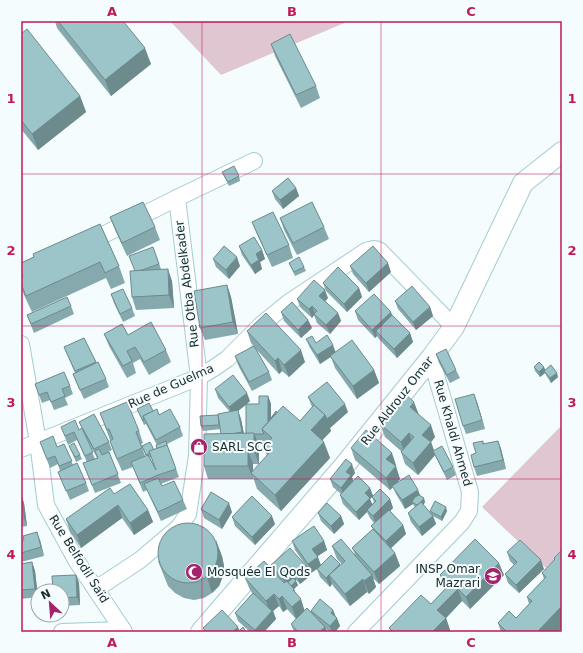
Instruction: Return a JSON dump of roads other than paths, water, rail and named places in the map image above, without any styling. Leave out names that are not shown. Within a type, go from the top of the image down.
[{"type":"street","name":"Rue Aldrouz Omar","points":[[201,632],[344,466],[431,358],[454,327],[523,183],[562,152]]},
{"type":"street","points":[[71,251],[254,161]]},
{"type":"street","name":"Rue Otba Abdelkader","points":[[96,589],[140,560],[179,526],[188,514],[197,456],[199,377],[177,198]]},
{"type":"street","name":"Rue de Guelma","points":[[21,449],[199,377],[227,359],[261,325],[288,303],[371,249],[380,251],[454,327]]},
{"type":"street","name":"Rue Belfodil Saïd","points":[[21,344],[38,442],[46,505],[76,560],[124,631]]},
{"type":"street","name":"Rue Khaldi Ahmed","points":[[356,632],[462,522],[469,511],[470,492],[431,358]]},
{"type":"street","points":[[62,632],[124,631]]},
{"type":"place","name":"SARL SCC","points":[[199,447]]},
{"type":"place","name":"Mosquée El Qods","points":[[194,572]]},
{"type":"place","name":"INSP Omar Mazrari","points":[[493,576]]}]
